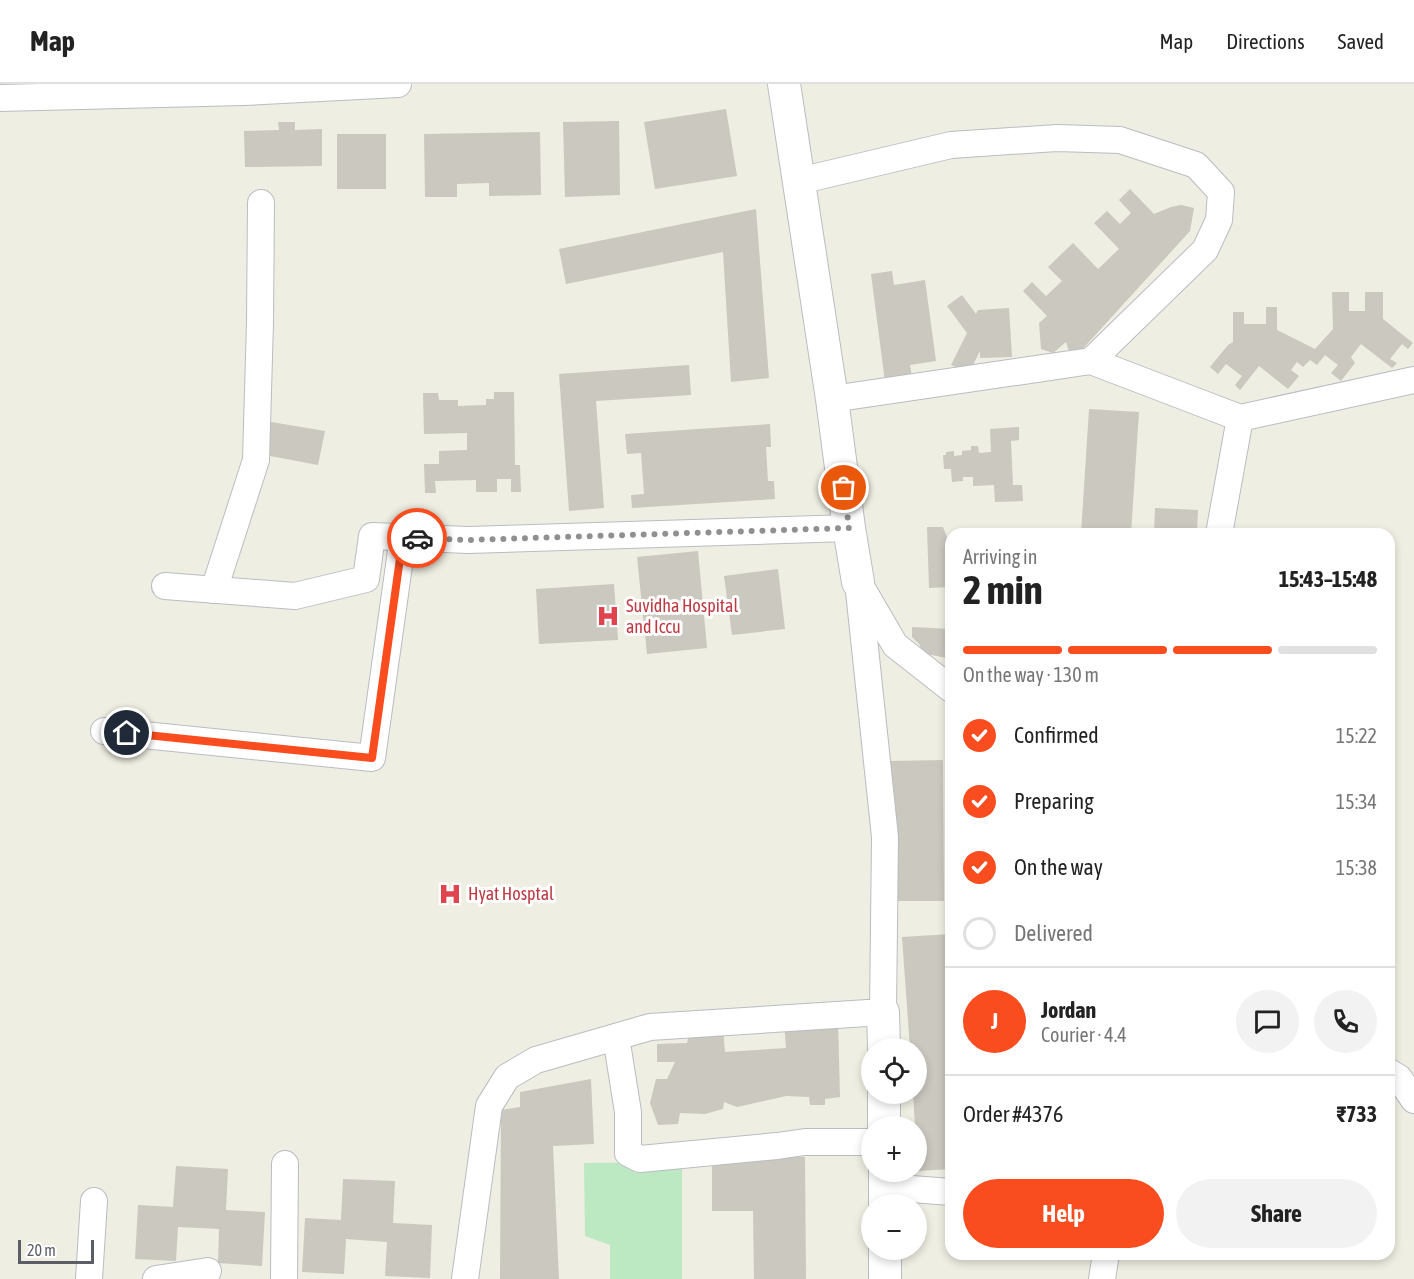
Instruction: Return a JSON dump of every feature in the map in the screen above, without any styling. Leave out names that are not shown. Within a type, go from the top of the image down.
[{"type":"street","points":[[0,98],[244,92],[316,86],[398,84]]},
{"type":"street","points":[[784,84],[858,582],[885,837],[884,1038]]},
{"type":"street","points":[[799,182],[951,145],[1057,138],[1120,140],[1196,165],[1221,192],[1219,220],[1205,250],[1091,361]]},
{"type":"street","points":[[214,590],[256,460],[261,203]]},
{"type":"street","points":[[832,399],[1091,361],[1240,418],[1414,380]]},
{"type":"street","points":[[1220,528],[1240,418]]},
{"type":"street","points":[[165,586],[295,596],[366,579],[372,536],[468,540],[849,528]]},
{"type":"street","points":[[104,731],[372,758],[403,537]]},
{"type":"street","points":[[858,582],[895,645],[945,684]]},
{"type":"street","points":[[465,1279],[489,1106],[507,1077],[536,1060],[650,1027],[883,1012]]},
{"type":"street","points":[[616,1037],[628,1112],[628,1153],[640,1159],[805,1142],[861,1142]]},
{"type":"street","points":[[1395,1076],[1414,1100]]},
{"type":"street","points":[[285,1164],[289,1278]]},
{"type":"street","points":[[885,1188],[945,1192]]},
{"type":"street","points":[[89,1279],[94,1201]]},
{"type":"street","points":[[885,1260],[885,1279]]},
{"type":"street","points":[[1102,1279],[1105,1260]]},
{"type":"street","points":[[156,1279],[208,1271]]},
{"type":"green space","points":[[682,1162],[682,1279],[610,1279],[610,1245],[585,1236],[584,1163]]},
{"type":"building","points":[[726,109],[737,176],[655,189],[644,122]]},
{"type":"building","points":[[619,121],[620,195],[565,197],[563,122]]},
{"type":"building","points":[[278,122],[295,122],[295,130],[322,129],[322,166],[245,167],[244,131],[279,130]]},
{"type":"building","points":[[540,132],[541,195],[489,196],[489,183],[457,184],[457,197],[425,197],[424,134]]},
{"type":"building","points":[[337,134],[386,134],[386,189],[337,189]]},
{"type":"building","points":[[1130,189],[1154,214],[1181,205],[1194,208],[1190,231],[1078,354],[1069,351],[1066,342],[1053,353],[1041,349],[1039,323],[1047,316],[1023,291],[1032,282],[1046,296],[1062,281],[1048,267],[1073,243],[1098,269],[1119,249],[1094,223],[1107,211],[1120,224],[1131,213],[1119,200]]},
{"type":"building","points":[[756,209],[769,378],[731,382],[723,252],[566,284],[559,249]]},
{"type":"building","points":[[892,271],[894,285],[925,280],[936,361],[910,365],[912,378],[885,382],[871,274]]},
{"type":"building","points":[[1332,292],[1349,292],[1349,311],[1365,311],[1365,292],[1383,292],[1383,319],[1413,343],[1408,349],[1402,344],[1390,359],[1397,363],[1392,368],[1361,344],[1351,357],[1355,363],[1341,381],[1331,373],[1338,365],[1325,355],[1317,365],[1310,360],[1303,367],[1297,362],[1291,370],[1299,376],[1288,389],[1259,366],[1240,390],[1235,385],[1242,376],[1226,364],[1218,374],[1210,367],[1233,342],[1233,312],[1244,312],[1244,324],[1266,324],[1266,307],[1277,307],[1277,330],[1315,349],[1333,329]]},
{"type":"building","points":[[962,295],[976,314],[978,310],[1009,308],[1012,357],[980,358],[980,351],[969,373],[951,365],[967,333],[947,306]]},
{"type":"building","points":[[689,365],[691,395],[596,401],[604,508],[569,511],[559,374]]},
{"type":"building","points":[[494,392],[514,392],[515,465],[520,465],[521,492],[511,492],[511,479],[497,479],[497,492],[476,492],[476,480],[435,481],[436,493],[425,493],[424,464],[439,464],[439,451],[467,450],[467,433],[424,434],[423,393],[438,393],[439,400],[458,400],[458,406],[486,405],[486,399],[494,399]]},
{"type":"building","points":[[1089,409],[1139,412],[1131,528],[1081,528]]},
{"type":"building","points":[[271,422],[325,431],[318,465],[265,455]]},
{"type":"building","points":[[770,424],[771,447],[766,447],[768,481],[774,481],[775,499],[632,508],[631,495],[644,494],[641,453],[627,454],[625,434]]},
{"type":"building","points":[[1019,427],[1019,440],[1011,441],[1013,485],[1022,485],[1023,501],[995,502],[994,485],[973,486],[973,477],[963,477],[963,481],[952,482],[951,469],[944,469],[943,455],[946,455],[946,452],[954,451],[954,456],[962,455],[962,451],[971,450],[971,446],[978,446],[979,453],[991,452],[990,429]]},
{"type":"building","points":[[1155,508],[1198,510],[1197,528],[1154,528]]},
{"type":"building","points":[[927,527],[943,527],[945,532],[945,587],[929,588]]},
{"type":"building","points":[[698,551],[707,648],[647,654],[637,557]]},
{"type":"building","points":[[778,569],[785,629],[732,635],[724,576]]},
{"type":"building","points":[[614,584],[618,640],[539,644],[536,589]]},
{"type":"building","points":[[912,627],[945,629],[945,658],[922,653],[920,645],[912,637]]},
{"type":"building","points":[[943,760],[944,901],[891,901],[890,761]]},
{"type":"building","points":[[945,934],[945,1169],[927,1170],[927,1116],[914,1116],[914,1104],[927,1104],[927,1038],[909,1038],[902,937]]},
{"type":"building","points":[[838,1020],[840,1097],[825,1099],[825,1105],[810,1105],[809,1097],[786,1096],[737,1107],[724,1102],[723,1109],[705,1114],[680,1113],[678,1124],[658,1125],[650,1103],[656,1079],[667,1079],[675,1062],[657,1062],[657,1044],[687,1043],[689,1035],[723,1028],[725,1052],[786,1048],[784,1022]]},
{"type":"building","points":[[591,1079],[594,1144],[553,1146],[559,1279],[500,1279],[501,1110],[520,1107],[520,1092]]},
{"type":"building","points":[[712,1157],[805,1157],[806,1279],[754,1279],[753,1211],[712,1211]]},
{"type":"building","points":[[176,1166],[228,1169],[226,1210],[265,1212],[262,1266],[218,1263],[219,1229],[178,1227],[176,1261],[135,1259],[138,1205],[173,1207]]},
{"type":"building","points":[[343,1179],[395,1181],[393,1223],[432,1225],[430,1278],[385,1276],[387,1242],[346,1239],[344,1274],[302,1272],[305,1218],[341,1220]]},
{"type":"way so far","points":[[417,538],[468,540],[849,528],[844,488]]},
{"type":"place","name":"Suvidha Hospital and Iccu","points":[[608,616]]},
{"type":"place","name":"Hyat Hosptal","points":[[450,894]]},
{"type":"route","points":[[127,733],[372,758],[403,537],[417,538]]}]
